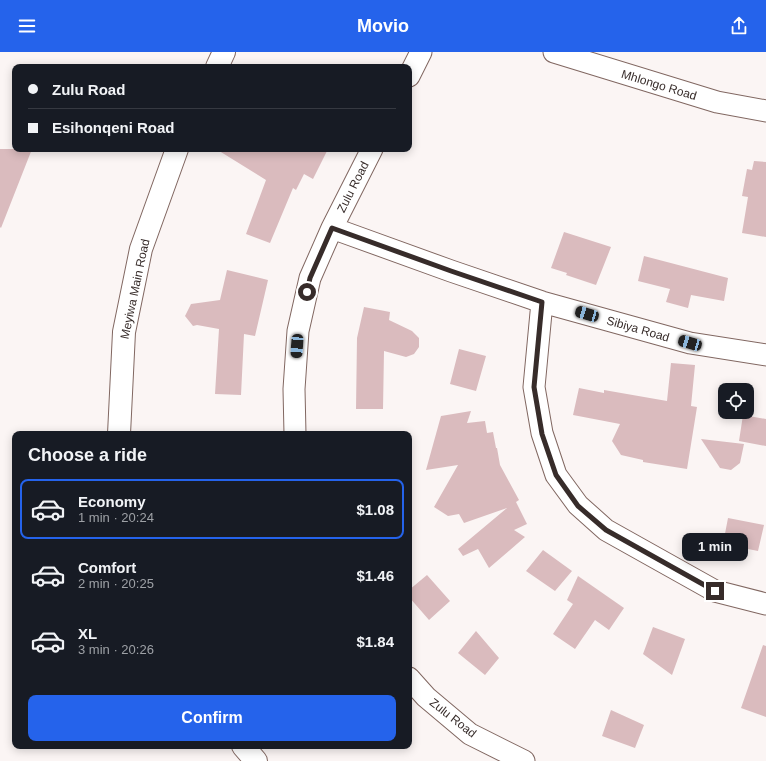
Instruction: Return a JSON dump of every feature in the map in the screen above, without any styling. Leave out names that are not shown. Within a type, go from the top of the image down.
[{"type":"street","points":[[218,64],[224,52]]},
{"type":"street","points":[[412,70],[421,52]]},
{"type":"street","name":"Mhlongo Road","points":[[554,52],[717,102],[766,111]]},
{"type":"street","name":"Meyiwa Main Road","points":[[119,431],[124,332],[142,249],[176,152]]},
{"type":"street","name":"Zulu Road","points":[[295,431],[294,389],[298,331],[310,278],[332,228],[370,152]]},
{"type":"street","name":"Sibiya Road","points":[[332,228],[542,302],[690,343],[766,355]]},
{"type":"street","points":[[542,302],[534,387],[542,434],[556,475],[560,482],[578,506],[606,530],[715,591],[766,604]]},
{"type":"street","name":"Zulu Road","points":[[412,681],[426,697],[470,734],[524,761]]},
{"type":"street","points":[[246,749],[256,761]]},
{"type":"building","points":[[0,149],[12,149],[12,152],[31,152],[1,228]]},
{"type":"building","points":[[221,152],[326,152],[313,179],[304,174],[296,190],[293,188],[270,243],[246,234],[266,180]]},
{"type":"building","points":[[754,161],[766,162],[766,237],[742,233],[748,197],[742,196],[747,169],[752,170]]},
{"type":"building","points":[[564,232],[611,247],[596,285],[566,275],[567,273],[551,268]]},
{"type":"building","points":[[644,256],[728,278],[724,301],[691,295],[688,308],[666,302],[670,289],[638,281]]},
{"type":"building","points":[[227,270],[268,280],[255,336],[244,334],[241,395],[215,394],[219,329],[197,325],[193,326],[185,316],[191,304],[220,300]]},
{"type":"building","points":[[364,307],[390,312],[389,320],[412,331],[419,338],[419,347],[414,354],[406,357],[384,351],[383,409],[356,409],[357,338]]},
{"type":"building","points":[[459,349],[486,356],[476,391],[450,384]]},
{"type":"building","points":[[671,363],[695,365],[691,406],[697,407],[687,469],[643,462],[643,460],[621,455],[612,441],[620,424],[573,415],[579,388],[604,393],[604,390],[667,401]]},
{"type":"building","points":[[471,411],[467,423],[485,421],[487,433],[493,432],[500,465],[519,500],[516,502],[527,524],[514,530],[525,537],[489,568],[478,549],[463,556],[458,549],[507,508],[464,523],[459,514],[448,516],[434,507],[458,465],[426,470],[441,416]]},
{"type":"building","points":[[754,417],[766,419],[766,446],[739,441],[742,419],[754,419]]},
{"type":"building","points":[[701,439],[744,444],[740,463],[731,470],[720,468]]},
{"type":"building","points":[[728,518],[764,525],[758,551],[723,544]]},
{"type":"building","points":[[543,550],[572,571],[555,591],[526,571]]},
{"type":"building","points":[[427,575],[450,601],[429,620],[412,600],[412,588]]},
{"type":"building","points":[[578,576],[624,608],[609,630],[595,620],[575,649],[553,634],[573,604],[567,600]]},
{"type":"building","points":[[653,627],[685,639],[672,675],[643,654]]},
{"type":"building","points":[[476,631],[499,658],[485,675],[458,653]]},
{"type":"building","points":[[763,645],[766,646],[766,717],[741,708]]},
{"type":"building","points":[[611,710],[644,725],[635,748],[602,736]]},
{"type":"route","points":[[307,292],[310,278],[332,228],[542,302],[534,387],[542,434],[556,475],[578,506],[606,530],[715,591]]}]
